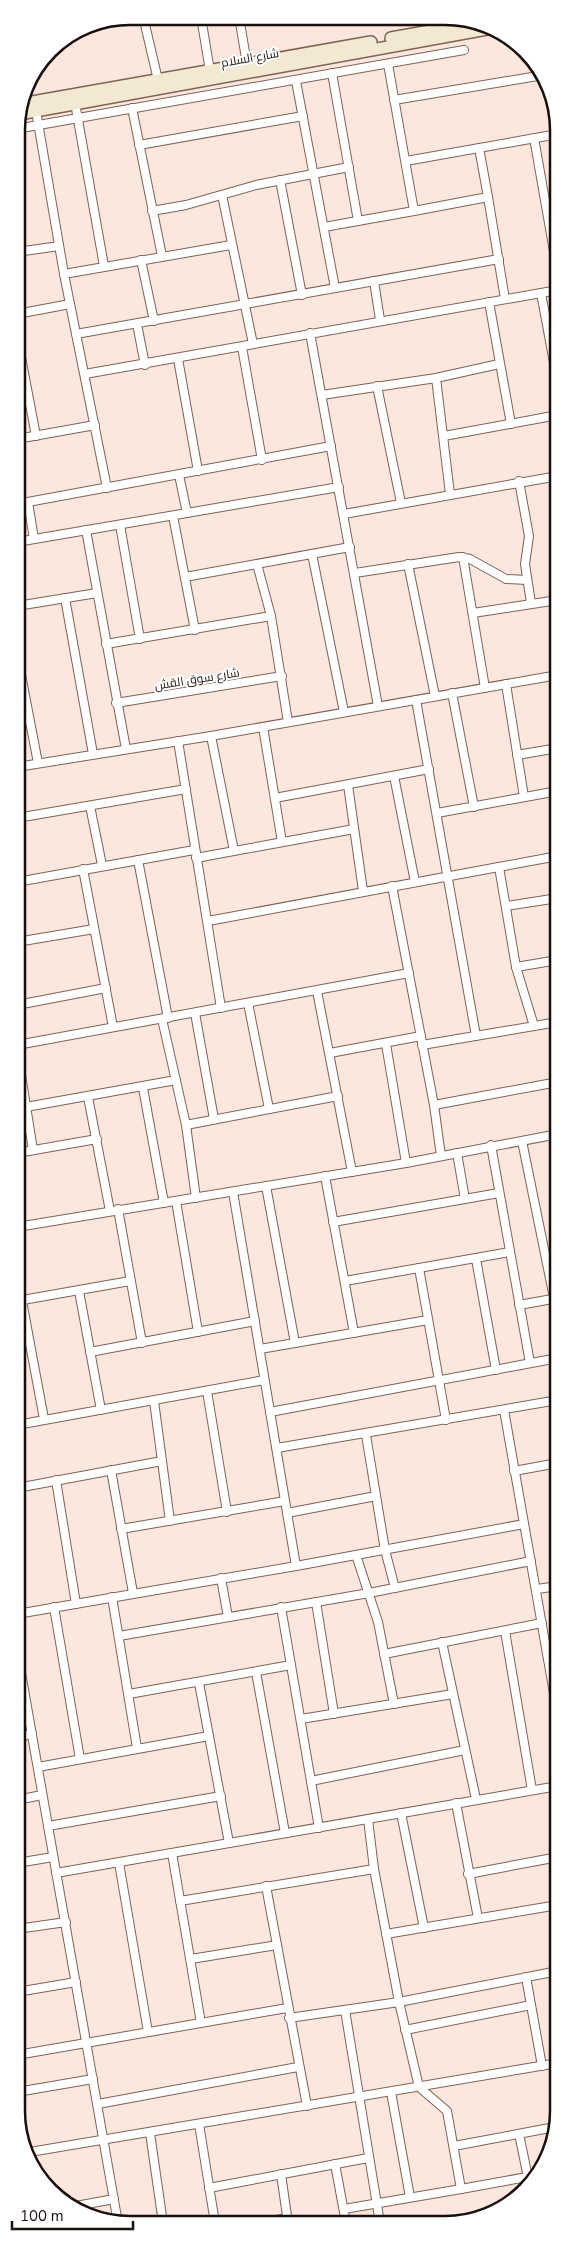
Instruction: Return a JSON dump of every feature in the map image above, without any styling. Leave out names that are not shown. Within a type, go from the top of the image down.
[{"type":"main road","name":"شارع السلام","points":[[27,113],[396,42],[441,28],[457,26]]},
{"type":"main road","name":"شارع السلام","points":[[441,28],[471,29]]},
{"type":"main road","name":"شارع السلام","points":[[29,103],[247,64],[396,42]]},
{"type":"street","points":[[145,25],[158,80]]},
{"type":"street","points":[[202,25],[210,71]]},
{"type":"street","points":[[240,25],[247,64]]},
{"type":"street","points":[[396,42],[399,62]]},
{"type":"street","points":[[25,127],[464,50]]},
{"type":"street","points":[[388,64],[414,211]]},
{"type":"street","points":[[332,73],[358,221]]},
{"type":"street","points":[[394,100],[535,77]]},
{"type":"street","points":[[296,80],[335,288]]},
{"type":"street","points":[[75,103],[104,266]]},
{"type":"street","points":[[132,108],[162,256]]},
{"type":"street","points":[[36,111],[64,274],[107,488]]},
{"type":"street","points":[[139,145],[303,116]]},
{"type":"street","points":[[406,162],[550,135]]},
{"type":"street","points":[[534,138],[550,229]]},
{"type":"street","points":[[479,148],[505,299]]},
{"type":"street","points":[[152,211],[280,180],[349,167]]},
{"type":"street","points":[[280,180],[302,295]]},
{"type":"street","points":[[222,195],[253,344]]},
{"type":"street","points":[[324,227],[488,197]]},
{"type":"street","points":[[64,274],[231,245]]},
{"type":"street","points":[[25,251],[59,246]]},
{"type":"street","points":[[76,334],[246,306],[499,259]]},
{"type":"street","points":[[141,260],[154,321]]},
{"type":"street","points":[[374,281],[380,320]]},
{"type":"street","points":[[85,374],[178,359],[310,332],[550,291]]},
{"type":"street","points":[[541,293],[550,341]]},
{"type":"street","points":[[489,302],[511,424]]},
{"type":"street","points":[[25,312],[70,304]]},
{"type":"street","points":[[137,324],[144,365]]},
{"type":"street","points":[[310,332],[378,706]]},
{"type":"street","points":[[242,347],[262,460]]},
{"type":"street","points":[[178,359],[198,471]]},
{"type":"street","points":[[322,395],[436,378],[499,364]]},
{"type":"street","points":[[25,378],[36,436]]},
{"type":"street","points":[[436,378],[450,494]]},
{"type":"street","points":[[377,386],[401,504]]},
{"type":"street","points":[[444,436],[550,417]]},
{"type":"street","points":[[25,438],[95,425]]},
{"type":"street","points":[[25,503],[331,446]]},
{"type":"street","points":[[179,475],[187,513]]},
{"type":"street","points":[[344,514],[519,481],[550,477]]},
{"type":"street","points":[[519,481],[529,536],[525,564],[531,603]]},
{"type":"street","points":[[25,541],[339,488]]},
{"type":"street","points":[[28,502],[34,539]]},
{"type":"street","points":[[173,516],[195,630]]},
{"type":"street","points":[[120,525],[140,639]]},
{"type":"street","points":[[86,530],[116,703],[126,749]]},
{"type":"street","points":[[185,577],[350,546]]},
{"type":"street","points":[[312,554],[344,712]]},
{"type":"street","points":[[355,573],[447,557],[463,557],[502,578],[526,580]]},
{"type":"street","points":[[463,557],[485,688]]},
{"type":"street","points":[[257,564],[271,616],[288,722]]},
{"type":"street","points":[[408,564],[435,696]]},
{"type":"street","points":[[25,605],[97,593]]},
{"type":"street","points":[[65,598],[93,754]]},
{"type":"street","points":[[473,613],[550,601]]},
{"type":"street","points":[[106,644],[271,616]]},
{"type":"street","name":"شارع سوق القش","points":[[116,703],[282,676]]},
{"type":"street","points":[[25,765],[211,736],[550,676]]},
{"type":"street","points":[[506,684],[524,797]]},
{"type":"street","points":[[452,694],[474,807]]},
{"type":"street","points":[[25,699],[38,763]]},
{"type":"street","points":[[416,700],[476,1036]]},
{"type":"street","points":[[25,721],[29,720]]},
{"type":"street","points":[[264,727],[282,842]]},
{"type":"street","points":[[211,736],[234,852]]},
{"type":"street","points":[[178,741],[221,1008]]},
{"type":"street","points":[[517,755],[550,749]]},
{"type":"street","points":[[275,798],[429,769]]},
{"type":"street","points":[[394,776],[415,882]]},
{"type":"street","points":[[348,785],[363,891]]},
{"type":"street","points":[[25,817],[186,789]]},
{"type":"street","points":[[437,813],[550,792]]},
{"type":"street","points":[[90,806],[102,865]]},
{"type":"street","points":[[25,880],[138,860],[234,852],[354,829]]},
{"type":"street","points":[[208,921],[550,857]]},
{"type":"street","points":[[138,860],[176,1080],[186,1125],[196,1198]]},
{"type":"street","points":[[498,867],[516,966],[534,1026]]},
{"type":"street","points":[[83,869],[113,1027]]},
{"type":"street","points":[[392,886],[434,1105],[441,1156]]},
{"type":"street","points":[[506,906],[550,899]]},
{"type":"street","points":[[25,941],[94,929]]},
{"type":"street","points":[[516,966],[550,961]]},
{"type":"street","points":[[25,1044],[408,974]]},
{"type":"street","points":[[25,1003],[106,988]]},
{"type":"street","points":[[317,991],[352,1172]]},
{"type":"street","points":[[248,1003],[269,1109]]},
{"type":"street","points":[[195,1013],[214,1119]]},
{"type":"street","points":[[330,1053],[386,1044],[476,1036],[550,1023]]},
{"type":"street","points":[[386,1044],[406,1163]]},
{"type":"street","points":[[26,1107],[143,1088],[176,1080]]},
{"type":"street","points":[[434,1105],[550,1083]]},
{"type":"street","points":[[143,1088],[164,1202]]},
{"type":"street","points":[[186,1125],[338,1096]]},
{"type":"street","points":[[88,1097],[130,1281],[142,1343]]},
{"type":"street","points":[[25,1101],[33,1150]]},
{"type":"street","points":[[25,1226],[406,1163],[550,1135]]},
{"type":"street","points":[[25,1152],[97,1139]]},
{"type":"street","points":[[522,1140],[550,1270]]},
{"type":"street","points":[[491,1146],[530,1363]]},
{"type":"street","points":[[457,1153],[465,1198]]},
{"type":"street","points":[[325,1176],[354,1333]]},
{"type":"street","points":[[266,1186],[295,1343]]},
{"type":"street","points":[[233,1192],[296,1566]]},
{"type":"street","points":[[333,1222],[499,1193]]},
{"type":"street","points":[[176,1201],[198,1332]]},
{"type":"street","points":[[344,1281],[510,1252]]},
{"type":"street","points":[[476,1259],[496,1370]]},
{"type":"street","points":[[419,1268],[446,1420]]},
{"type":"street","points":[[25,1300],[130,1281]]},
{"type":"street","points":[[79,1291],[101,1410]]},
{"type":"street","points":[[519,1305],[550,1299]]},
{"type":"street","points":[[260,1349],[428,1320]]},
{"type":"street","points":[[90,1352],[255,1321]]},
{"type":"street","points":[[25,1326],[44,1419]]},
{"type":"street","points":[[270,1412],[550,1359]]},
{"type":"street","points":[[25,1423],[264,1380]]},
{"type":"street","points":[[207,1391],[227,1512]]},
{"type":"street","points":[[154,1401],[170,1521]]},
{"type":"street","points":[[277,1448],[366,1435],[550,1401]]},
{"type":"street","points":[[504,1410],[550,1668]]},
{"type":"street","points":[[366,1435],[385,1550],[394,1588]]},
{"type":"street","points":[[25,1486],[162,1461]]},
{"type":"street","points":[[514,1471],[550,1464]]},
{"type":"street","points":[[112,1470],[132,1593]]},
{"type":"street","points":[[56,1480],[76,1604]]},
{"type":"street","points":[[287,1513],[376,1496]]},
{"type":"street","points":[[121,1529],[285,1501]]},
{"type":"street","points":[[25,1613],[524,1524]]},
{"type":"street","points":[[356,1555],[378,1622],[394,1704]]},
{"type":"street","points":[[119,1636],[369,1593],[531,1561]]},
{"type":"street","points":[[221,1578],[228,1616]]},
{"type":"street","points":[[537,1590],[550,1588]]},
{"type":"street","points":[[112,1597],[137,1748]]},
{"type":"street","points":[[316,1602],[334,1714]]},
{"type":"street","points":[[281,1607],[319,1828]]},
{"type":"street","points":[[54,1608],[80,1759]]},
{"type":"street","points":[[384,1654],[542,1623]]},
{"type":"street","points":[[505,1631],[532,1790]]},
{"type":"street","points":[[442,1642],[476,1800]]},
{"type":"street","points":[[129,1694],[291,1666]]},
{"type":"street","points":[[256,1672],[285,1833]]},
{"type":"street","points":[[199,1683],[229,1843]]},
{"type":"street","points":[[301,1719],[453,1694]]},
{"type":"street","points":[[25,1701],[66,1922],[117,2215]]},
{"type":"street","points":[[25,1735],[32,1734]]},
{"type":"street","points":[[38,1767],[209,1736]]},
{"type":"street","points":[[311,1781],[465,1750]]},
{"type":"street","points":[[56,1873],[550,1787]]},
{"type":"street","points":[[25,1798],[42,1795]]},
{"type":"street","points":[[48,1826],[221,1796]]},
{"type":"street","points":[[456,1803],[468,1874],[478,1918]]},
{"type":"street","points":[[401,1813],[424,1928]]},
{"type":"street","points":[[368,1819],[374,1869],[386,1934],[399,2002],[419,2087],[447,2111],[461,2189]]},
{"type":"street","points":[[172,1854],[201,2023]]},
{"type":"street","points":[[25,1862],[53,1857]]},
{"type":"street","points":[[468,1874],[550,1859]]},
{"type":"street","points":[[119,1863],[148,2032]]},
{"type":"street","points":[[180,1901],[374,1869]]},
{"type":"street","points":[[266,1886],[298,2067],[307,2106]]},
{"type":"street","points":[[386,1934],[550,1906]]},
{"type":"street","points":[[25,1928],[66,1922]]},
{"type":"street","points":[[191,1959],[277,1945]]},
{"type":"street","points":[[289,2018],[399,2002],[550,1972]]},
{"type":"street","points":[[526,1977],[542,2066]]},
{"type":"street","points":[[25,1991],[76,1982]]},
{"type":"street","points":[[406,2030],[531,2006]]},
{"type":"street","points":[[25,2054],[288,2008]]},
{"type":"street","points":[[345,2010],[378,2216]]},
{"type":"street","points":[[33,2151],[550,2064]]},
{"type":"street","points":[[98,2104],[298,2067]]},
{"type":"street","points":[[25,2091],[93,2079]]},
{"type":"street","points":[[391,2092],[410,2197]]},
{"type":"street","points":[[198,2124],[214,2216]]},
{"type":"street","points":[[454,2146],[548,2128]]},
{"type":"street","points":[[150,2133],[162,2216]]},
{"type":"street","points":[[344,2209],[527,2176],[520,2134]]},
{"type":"street","points":[[209,2188],[368,2158]]},
{"type":"street","points":[[335,2164],[345,2216]]},
{"type":"street","points":[[281,2174],[287,2216]]},
{"type":"street","points":[[83,2205],[114,2199]]}]
